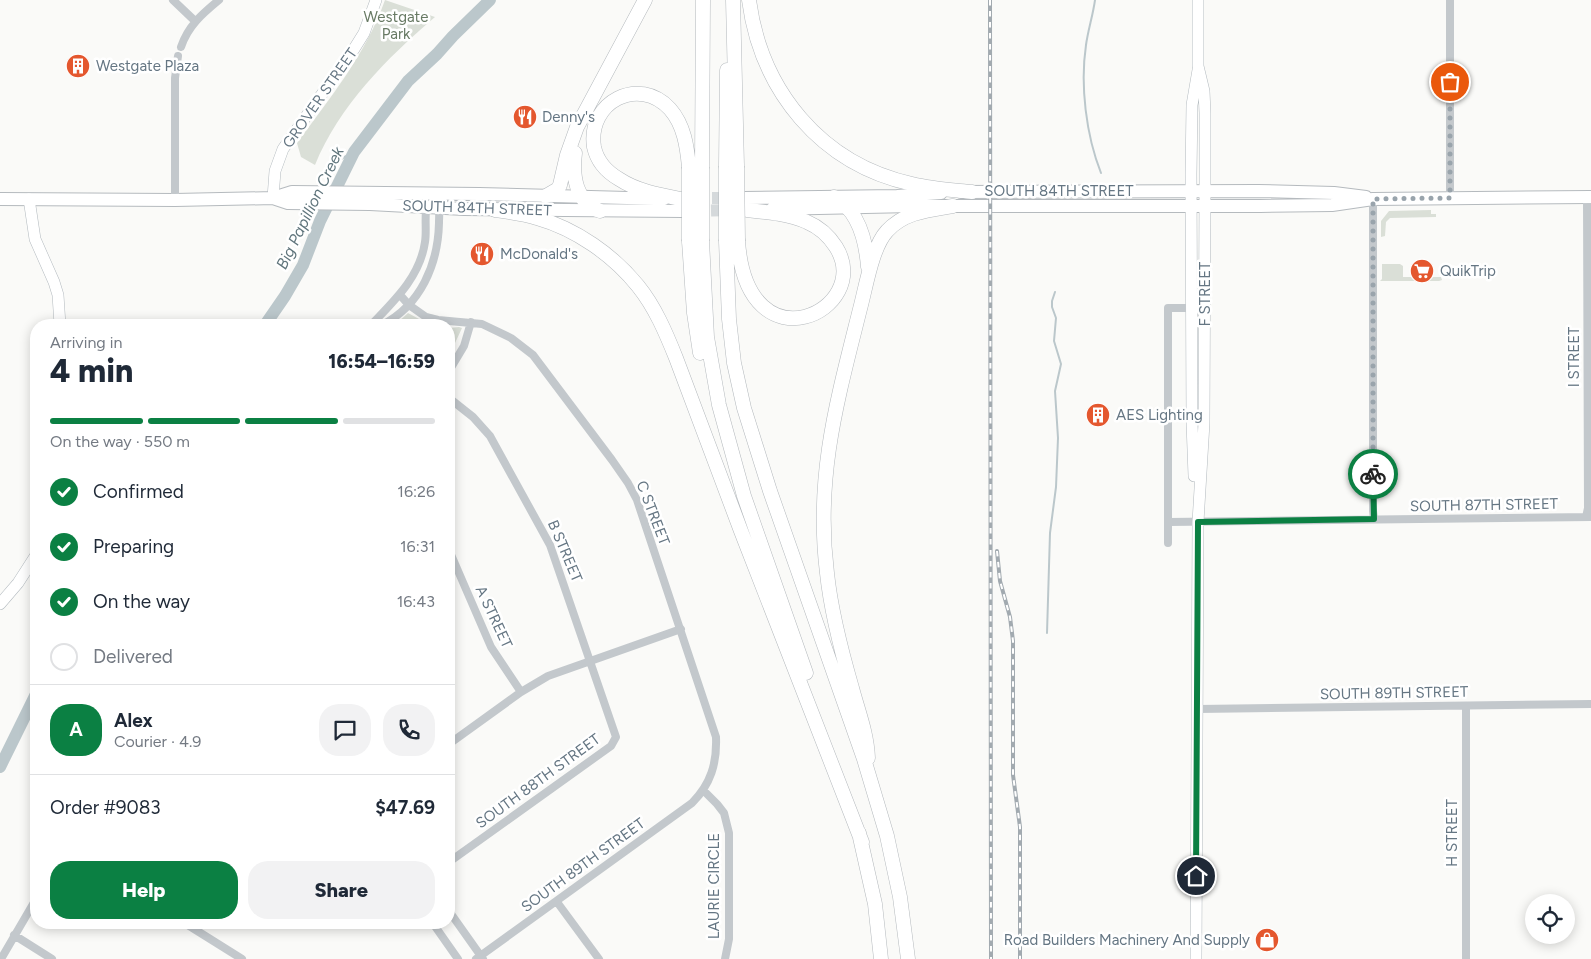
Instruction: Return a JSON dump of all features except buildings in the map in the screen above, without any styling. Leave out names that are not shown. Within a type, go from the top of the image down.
[{"type":"highway","points":[[546,196],[558,189],[572,139],[645,0]]},
{"type":"highway","points":[[703,0],[695,167],[695,242],[714,383],[744,496],[842,778],[862,842],[875,904],[881,959]]},
{"type":"highway","points":[[728,0],[732,166]]},
{"type":"highway","points":[[733,0],[732,241],[728,320],[734,363],[744,408],[770,491],[868,773],[887,836],[895,869],[908,959]]},
{"type":"highway","points":[[749,0],[759,46],[773,79],[796,113],[825,142],[849,159],[899,181],[924,187],[972,192]]},
{"type":"highway","points":[[682,203],[632,186],[617,178],[603,166],[598,159],[594,143],[594,134],[600,116],[612,101],[627,95],[642,94],[653,97],[671,110],[682,128],[695,167]]},
{"type":"highway","points":[[584,114],[576,142],[574,160],[576,179],[587,205],[600,211]]},
{"type":"highway","points":[[834,197],[849,208],[866,246],[868,266],[865,290]]},
{"type":"highway","points":[[732,241],[748,287],[758,303],[772,313],[790,318],[816,314],[832,300],[838,291],[843,272],[842,261],[838,251],[826,234],[818,227],[796,218],[745,206]]},
{"type":"highway","points":[[868,773],[867,740],[843,656],[830,596],[824,554],[823,513],[832,423],[876,250],[887,230],[900,220],[914,213],[953,206]]},
{"type":"highway","points":[[496,210],[543,220],[568,230],[585,240],[599,249],[626,272],[648,301],[667,336],[676,358],[862,842]]},
{"type":"main road","name":"SOUTH 84TH STREET","points":[[745,206],[834,197],[972,192],[1205,191],[1334,193],[1373,199]]},
{"type":"main road","name":"SOUTH 84TH STREET","points":[[0,199],[175,200],[290,198],[376,192],[582,196],[682,203]]},
{"type":"main road","name":"SOUTH 84TH STREET","points":[[745,206],[849,208],[1332,205],[1373,199],[1589,197]]},
{"type":"main road","name":"SOUTH 84TH STREET","points":[[290,198],[496,210],[600,211],[682,203]]},
{"type":"street","points":[[173,0],[195,21]]},
{"type":"street","points":[[180,47],[195,21],[219,0]]},
{"type":"street","name":"GROVER STREET","points":[[273,198],[275,171],[284,149],[354,49],[364,32],[376,0]]},
{"type":"street","name":"F STREET","points":[[1198,0],[1198,66],[1192,105],[1192,423],[1198,522]]},
{"type":"street","points":[[1450,0],[1450,198]]},
{"type":"street","points":[[175,200],[175,78],[178,56]]},
{"type":"street","name":"F STREET","points":[[1196,959],[1198,522],[1204,423],[1205,206],[1204,91],[1198,66]]},
{"type":"street","points":[[377,319],[400,295],[412,277],[422,255],[425,242],[426,207],[428,200],[434,193],[440,207],[436,248],[432,266],[418,294],[409,305],[390,319]]},
{"type":"street","name":"I STREET","points":[[1589,197],[1589,517]]},
{"type":"street","points":[[29,199],[34,240],[54,282],[58,295],[60,319]]},
{"type":"street","points":[[1373,199],[1374,519]]},
{"type":"street","name":"C STREET","points":[[400,295],[419,313],[432,319]]},
{"type":"street","points":[[1168,543],[1168,308],[1192,308]]},
{"type":"street","name":"C STREET","points":[[455,321],[482,324],[519,343],[532,355],[628,483],[637,500],[716,737],[715,765],[703,790]]},
{"type":"street","points":[[455,361],[464,346],[471,322]]},
{"type":"street","name":"B STREET","points":[[455,403],[473,417],[490,436],[542,529],[555,558],[616,737]]},
{"type":"street","name":"SOUTH 87TH STREET","points":[[1169,522],[1589,517]]},
{"type":"street","name":"A STREET","points":[[455,564],[491,647],[521,692]]},
{"type":"street","points":[[2,596],[30,566]]},
{"type":"street","points":[[455,740],[521,692],[548,676],[680,629]]},
{"type":"street","name":"SOUTH 89TH STREET","points":[[1198,709],[1591,704]]},
{"type":"street","name":"H STREET","points":[[1466,706],[1466,959]]},
{"type":"street","name":"SOUTH 88TH STREET","points":[[455,858],[611,746],[616,737]]},
{"type":"street","name":"SOUTH 89TH STREET","points":[[480,958],[692,803],[703,790]]},
{"type":"street","name":"LAURIE CIRCLE","points":[[703,790],[724,813],[729,833],[728,939],[725,959]]},
{"type":"street","points":[[557,902],[600,959]]},
{"type":"street","points":[[1,959],[30,909]]},
{"type":"street","points":[[455,921],[480,958]]},
{"type":"street","points":[[194,929],[242,959]]},
{"type":"street","points":[[437,929],[458,959]]},
{"type":"street","points":[[14,935],[52,959]]},
{"type":"green space","name":"Westgate Park","points":[[385,0],[435,17],[399,49],[366,84],[337,123],[315,165],[301,157],[297,143],[358,57]]},
{"type":"green space","points":[[1431,210],[1431,214],[1436,214],[1436,217],[1390,218],[1386,222],[1385,236],[1381,237],[1381,221],[1389,211]]},
{"type":"green space","points":[[1382,264],[1400,264],[1403,266],[1403,277],[1441,277],[1442,280],[1380,281],[1382,279]]},
{"type":"green space","points":[[408,313],[419,319],[402,319]]},
{"type":"green space","points":[[455,327],[462,328],[455,343]]},
{"type":"waterway","name":"Big Papillion Creek","points":[[269,319],[303,265],[320,221],[354,152],[408,81],[490,0]]},
{"type":"waterway","points":[[1095,0],[1084,60],[1084,93],[1091,143],[1101,173]]},
{"type":"waterway","points":[[337,161],[354,152]]},
{"type":"waterway","points":[[1047,633],[1050,533],[1056,487],[1058,438],[1055,391],[1061,364],[1054,341],[1056,318],[1052,301],[1055,292]]},
{"type":"waterway","name":"Big Papillion Creek","points":[[0,767],[30,706]]},
{"type":"tunnel","points":[[694,198],[736,198]]},
{"type":"tunnel","points":[[693,211],[735,210]]},
{"type":"railway","points":[[990,0],[991,959]]},
{"type":"railway","points":[[997,551],[1000,581],[1010,617],[1013,641],[1013,775],[1020,827],[1020,959]]},
{"type":"way so far","points":[[1373,474],[1373,199],[1450,198],[1450,82]]},
{"type":"place","name":"Westgate Plaza","points":[[78,66]]},
{"type":"place","name":"Denny's","points":[[525,117]]},
{"type":"place","name":"McDonald's","points":[[482,254]]},
{"type":"place","name":"QuikTrip","points":[[1422,271]]},
{"type":"place","name":"AES Lighting","points":[[1098,415]]},
{"type":"place","name":"Road Builders Machinery And Supply","points":[[1267,940]]},
{"type":"route","points":[[1196,876],[1198,522],[1374,519],[1373,474]]}]
